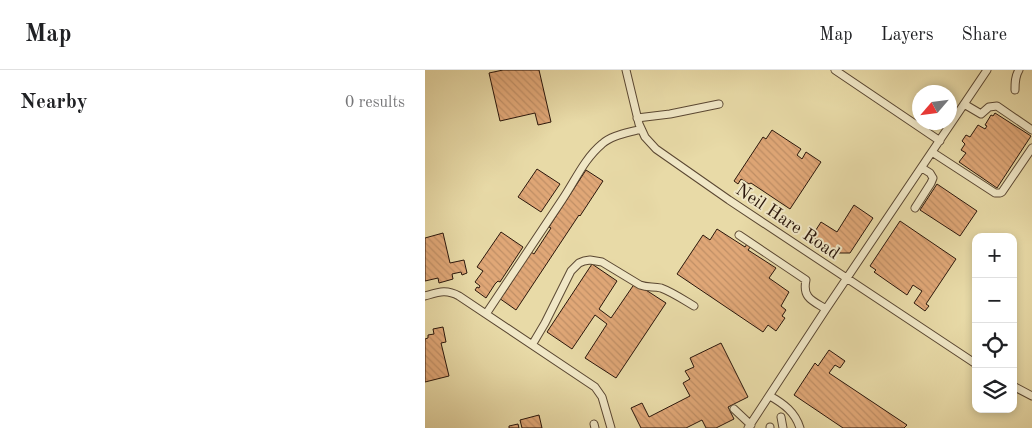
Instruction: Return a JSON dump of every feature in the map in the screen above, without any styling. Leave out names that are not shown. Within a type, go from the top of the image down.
[{"type":"street","name":"Neil Hare Road","points":[[626,70],[641,129],[655,149],[972,361]]},
{"type":"street","points":[[835,70],[940,141]]},
{"type":"street","points":[[734,409],[750,426],[826,309],[987,70]]},
{"type":"street","points":[[1015,90],[1016,74],[1019,70]]},
{"type":"street","points":[[637,118],[670,114],[719,104]]},
{"type":"street","points":[[964,104],[981,114],[989,107],[997,106],[1032,130]]},
{"type":"street","points":[[486,314],[583,166],[595,151],[606,140],[614,136],[641,129]]},
{"type":"street","points":[[932,152],[997,194],[1002,192],[1032,148]]},
{"type":"street","points":[[915,208],[933,178],[930,173],[922,168]]},
{"type":"street","points":[[739,235],[806,280],[806,294],[826,309]]},
{"type":"street","points":[[532,345],[545,324],[571,270],[584,261],[602,262],[640,285],[660,288],[673,293],[694,306]]},
{"type":"street","points":[[425,296],[443,292],[453,293],[595,387],[602,397],[611,428]]},
{"type":"street","points":[[1017,388],[1032,396]]},
{"type":"street","points":[[770,396],[789,409],[795,416],[800,428]]},
{"type":"street","points":[[781,417],[783,428]]},
{"type":"building","points":[[503,70],[539,70],[551,122],[538,125],[535,113],[500,121],[489,73]]},
{"type":"building","points":[[995,113],[1031,136],[997,188],[959,162],[966,153],[961,150],[965,144],[962,141],[966,135],[970,137],[978,125],[985,129],[987,126],[985,125],[991,115],[993,116]]},
{"type":"building","points":[[772,130],[801,149],[797,155],[802,159],[806,152],[821,162],[790,209],[751,183],[749,184],[741,179],[738,184],[734,181],[763,137],[766,139]]},
{"type":"building","points":[[537,169],[560,184],[541,212],[518,197]]},
{"type":"building","points":[[586,170],[603,181],[516,310],[499,298],[502,293],[504,294],[531,252],[534,254]]},
{"type":"building","points":[[937,184],[977,211],[960,236],[920,210]]},
{"type":"building","points":[[854,205],[873,218],[850,253],[837,253],[812,236],[821,222],[837,232]]},
{"type":"building","points":[[900,221],[956,259],[926,304],[929,306],[925,311],[914,303],[922,291],[913,285],[907,295],[874,272],[876,270],[870,266]]},
{"type":"building","points":[[717,229],[745,247],[747,244],[751,246],[748,250],[776,268],[769,278],[789,292],[781,306],[786,310],[782,316],[785,318],[776,331],[768,325],[763,332],[677,274],[703,235],[710,240]]},
{"type":"building","points":[[501,232],[523,247],[500,282],[498,281],[495,284],[486,298],[475,290],[480,286],[475,282],[483,271],[477,267]]},
{"type":"building","points":[[443,233],[450,263],[464,260],[467,273],[462,275],[461,272],[452,274],[453,279],[439,283],[438,278],[425,281],[425,238]]},
{"type":"building","points":[[592,264],[617,281],[599,309],[611,318],[635,283],[666,303],[616,378],[585,358],[607,324],[595,315],[572,349],[547,332]]},
{"type":"building","points":[[443,327],[446,342],[441,343],[449,376],[425,382],[425,339],[428,338],[428,335],[434,334],[433,329]]},
{"type":"building","points":[[721,343],[748,397],[728,407],[734,419],[716,428],[706,428],[702,420],[686,428],[641,428],[631,408],[642,403],[649,417],[690,396],[683,383],[690,379],[685,371],[694,367],[690,358]]},
{"type":"building","points":[[829,350],[845,361],[840,368],[835,365],[829,373],[907,425],[904,428],[843,428],[794,395],[815,363],[818,366]]},
{"type":"building","points":[[539,415],[542,428],[522,428],[520,420]]},
{"type":"building","points":[[518,424],[519,428],[509,428],[509,426]]}]
